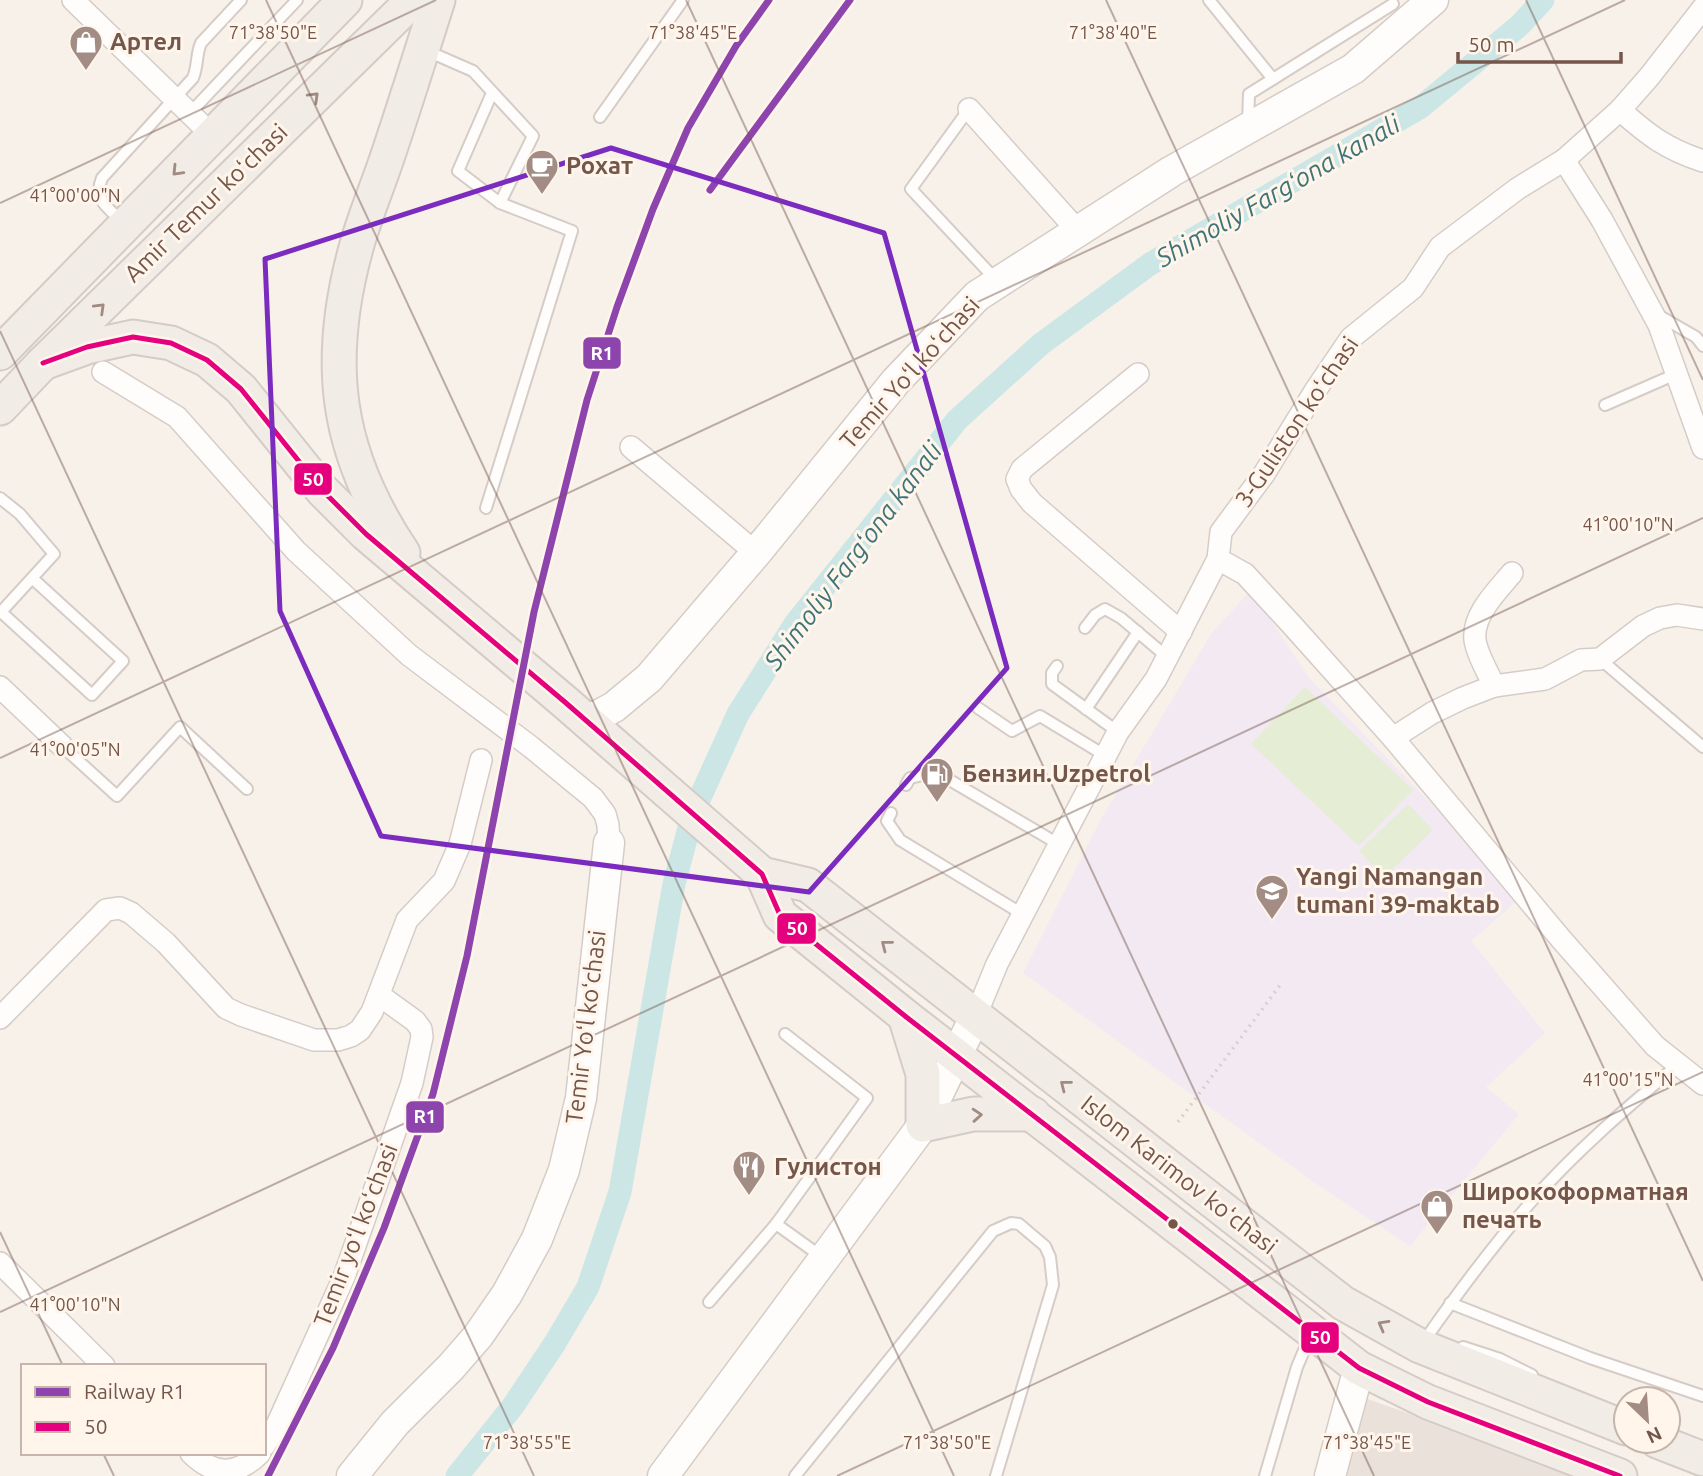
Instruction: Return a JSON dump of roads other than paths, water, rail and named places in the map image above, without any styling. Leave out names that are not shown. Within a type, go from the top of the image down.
[{"type":"main road","name":"Amir Temur koʻchasi","points":[[0,408],[413,0]]},
{"type":"main road","points":[[438,0],[356,247],[341,317],[339,388],[347,438],[369,496],[408,561],[443,600]]},
{"type":"main road","name":"Amir Temur koʻchasi","points":[[0,353],[125,224],[192,115],[341,2]]},
{"type":"main road","points":[[43,363],[87,347],[133,337],[171,343],[206,360],[241,389],[322,490],[366,534],[443,600]]},
{"type":"main road","name":"Islom Karimov koʻchasi","points":[[443,600],[762,874],[780,915],[905,1016],[1359,1368],[1428,1402],[1620,1476]]},
{"type":"main road","name":"Islom Karimov koʻchasi","points":[[762,874],[808,885],[1343,1303],[1427,1349],[1612,1423]]},
{"type":"main road","points":[[905,1016],[923,1074],[923,1125],[973,1114],[1032,1114]]},
{"type":"main road","points":[[1682,1451],[1703,1460]]},
{"type":"street","points":[[73,0],[192,115]]},
{"type":"street","name":"Temir Yoʻl koʻchasi","points":[[576,713],[614,707],[649,678],[756,553],[896,381],[977,296],[1172,172],[1353,69],[1397,9],[1433,0]]},
{"type":"street","name":"3-Guliston koʻchasi","points":[[976,1015],[998,964],[1118,732],[1156,679],[1181,632],[1218,559],[1221,532],[1264,474],[1351,338],[1413,288],[1440,247],[1517,189],[1564,160],[1620,110],[1703,8]]},
{"type":"street","points":[[969,109],[1077,230]]},
{"type":"street","points":[[1620,110],[1653,139],[1684,155],[1703,161]]},
{"type":"street","points":[[1564,160],[1602,220],[1652,312],[1703,448]]},
{"type":"street","points":[[103,372],[177,417],[296,551],[409,655],[531,747],[599,805],[608,825],[608,843]]},
{"type":"street","points":[[1138,374],[1022,470],[1017,479],[1032,503],[1181,632]]},
{"type":"street","points":[[631,447],[756,553]]},
{"type":"street","points":[[1218,559],[1245,574],[1393,738],[1578,959],[1655,1046],[1701,1081]]},
{"type":"street","points":[[1494,686],[1474,639],[1476,627],[1492,596],[1512,573]]},
{"type":"street","points":[[1393,738],[1462,698],[1494,686],[1545,679],[1581,660],[1600,659],[1643,625],[1660,618],[1677,615],[1703,619]]},
{"type":"street","points":[[0,687],[62,746]]},
{"type":"street","points":[[0,1018],[106,910],[120,908],[131,913],[166,943],[226,1007],[241,1015],[314,1040],[351,1037],[372,1012],[407,920],[443,881],[460,844],[481,760]]},
{"type":"street","name":"Temir Yoʻl koʻchasi","points":[[352,1476],[395,1423],[478,1336],[507,1294],[537,1239],[564,1170],[581,1098],[608,843]]},
{"type":"street","name":"Temir yoʻl koʻchasi","points":[[266,1443],[276,1427],[344,1277],[412,1083],[422,1037],[421,1029],[415,1021],[379,995]]},
{"type":"street","points":[[671,1473],[824,1258],[923,1125],[976,1015]]},
{"type":"street","points":[[0,1263],[101,1364]]},
{"type":"street","points":[[1330,1476],[1359,1368]]},
{"type":"street","points":[[198,1460],[219,1471],[234,1471],[258,1455]]},
{"type":"lane","points":[[192,115],[193,78],[197,68],[198,50],[201,43],[241,0]]},
{"type":"lane","points":[[125,224],[100,197],[98,188],[102,178],[192,115],[297,0]]},
{"type":"lane","points":[[600,117],[682,0]]},
{"type":"lane","points":[[1209,0],[1273,79]]},
{"type":"lane","points":[[1248,128],[1249,94],[1397,9]]},
{"type":"lane","points":[[422,48],[473,71],[533,136],[500,203]]},
{"type":"lane","points":[[486,508],[572,231],[500,203],[458,171],[492,93]]},
{"type":"lane","points":[[969,109],[911,189],[998,282]]},
{"type":"lane","points":[[1652,312],[1696,337],[1703,346]]},
{"type":"lane","points":[[1605,405],[1676,373]]},
{"type":"lane","points":[[0,498],[20,514],[54,554],[32,578],[0,613],[92,695],[123,662],[32,578]]},
{"type":"lane","points":[[1085,628],[1095,615],[1105,609],[1121,618],[1166,656]]},
{"type":"lane","points":[[1086,709],[1138,632]]},
{"type":"lane","points":[[1600,659],[1703,747]]},
{"type":"lane","points":[[1057,666],[1052,673],[1052,684],[1118,732]]},
{"type":"lane","points":[[978,708],[1012,731],[1040,716],[1106,756]]},
{"type":"lane","points":[[62,746],[117,796],[180,727],[247,789]]},
{"type":"lane","points":[[906,785],[910,778],[936,772],[1060,845]]},
{"type":"lane","points":[[891,813],[887,821],[900,840],[1024,915]]},
{"type":"lane","points":[[709,1303],[776,1224],[867,1098],[785,1034]]},
{"type":"lane","points":[[1427,1349],[1450,1303],[1531,1203],[1616,1117],[1679,1064]]},
{"type":"lane","points":[[800,1475],[993,1231],[1011,1223],[1019,1224],[1045,1247],[1051,1257],[1053,1285],[996,1476]]},
{"type":"lane","points":[[776,1224],[824,1258]]},
{"type":"lane","points":[[1450,1303],[1590,1358],[1703,1396]]},
{"type":"lane","points":[[1265,1476],[1297,1367],[1312,1332]]},
{"type":"lane","points":[[1427,1349],[1457,1346],[1477,1350],[1521,1368],[1537,1378]]},
{"type":"lane","points":[[1548,1385],[1576,1409]]},
{"type":"waterway","name":"Shimoliy Fargʻona kanali","points":[[457,1476],[513,1406],[588,1287],[620,1192],[674,884],[693,813],[738,714],[795,624],[957,420],[1041,344],[1150,264],[1421,107],[1520,25],[1543,0]]},
{"type":"rail line","name":"R1","points":[[268,1476],[333,1348],[384,1228],[433,1094],[467,956],[534,612],[587,400],[617,307],[653,209],[688,128],[736,46],[769,0]]},
{"type":"rail line","name":"R1","points":[[710,190],[850,0]]},
{"type":"place","name":"Артел","points":[[86,72]]},
{"type":"place","name":"Рохат","points":[[542,196]]},
{"type":"place","name":"Бензин.Uzpetrol","points":[[937,804]]},
{"type":"place","name":"Yangi Namangan tumani 39-maktab","points":[[1272,921]]},
{"type":"place","name":"Гулистон","points":[[749,1197]]},
{"type":"place","name":"Широкоформатная печать","points":[[1437,1236]]}]
